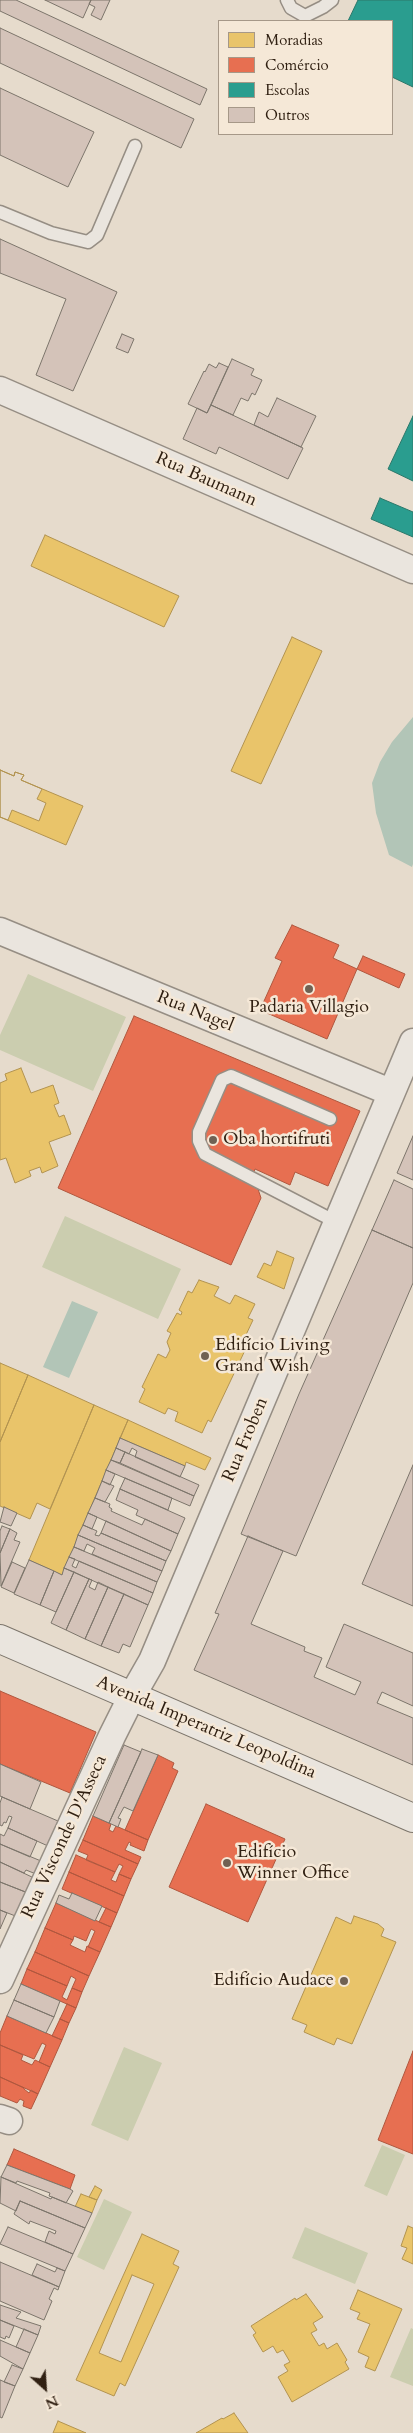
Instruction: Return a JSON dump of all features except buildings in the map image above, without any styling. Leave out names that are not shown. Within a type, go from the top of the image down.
[{"type":"main road","name":"Avenida Imperatriz Leopoldina","points":[[0,1639],[413,1818]]},
{"type":"street","name":"Rua Baumann","points":[[0,390],[413,570]]},
{"type":"street","name":"Rua Nagel","points":[[0,931],[390,1092]]},
{"type":"street","name":"Rua Froben","points":[[132,1696],[152,1661],[338,1222],[390,1092],[413,1042]]},
{"type":"street","name":"Rua Visconde D'Asseca","points":[[0,1980],[132,1696]]},
{"type":"lane","points":[[288,0],[291,8],[305,16],[332,0]]},
{"type":"lane","points":[[0,212],[51,233],[88,242],[97,235],[136,146]]},
{"type":"lane","points":[[330,1119],[231,1076],[222,1080],[199,1132],[199,1141],[205,1154],[338,1222]]},
{"type":"shaded area","points":[[413,717],[412,867],[389,855],[376,813],[372,783],[380,762],[392,742]]},
{"type":"shaded area","points":[[28,974],[126,1017],[93,1091],[0,1050],[0,1035]]},
{"type":"shaded area","points":[[65,1216],[181,1269],[158,1319],[42,1267]]},
{"type":"shaded area","points":[[72,1301],[98,1312],[69,1378],[43,1367]]},
{"type":"shaded area","points":[[124,2047],[162,2063],[128,2141],[91,2125]]},
{"type":"shaded area","points":[[382,2145],[405,2155],[387,2196],[364,2186]]},
{"type":"shaded area","points":[[104,2199],[132,2212],[104,2270],[77,2257]]},
{"type":"shaded area","points":[[305,2227],[368,2253],[355,2284],[292,2258]]},
{"type":"shaded area","points":[[411,2328],[413,2329],[413,2386],[390,2377]]},
{"type":"place","name":"Padaria Villagio","points":[[309,989]]},
{"type":"place","name":"Oba hortifruti","points":[[213,1140]]},
{"type":"place","name":"Edifício Living Grand Wish","points":[[205,1356]]},
{"type":"place","name":"Edifício Winner Office","points":[[227,1863]]},
{"type":"place","name":"Edifício Audace","points":[[344,1981]]}]
